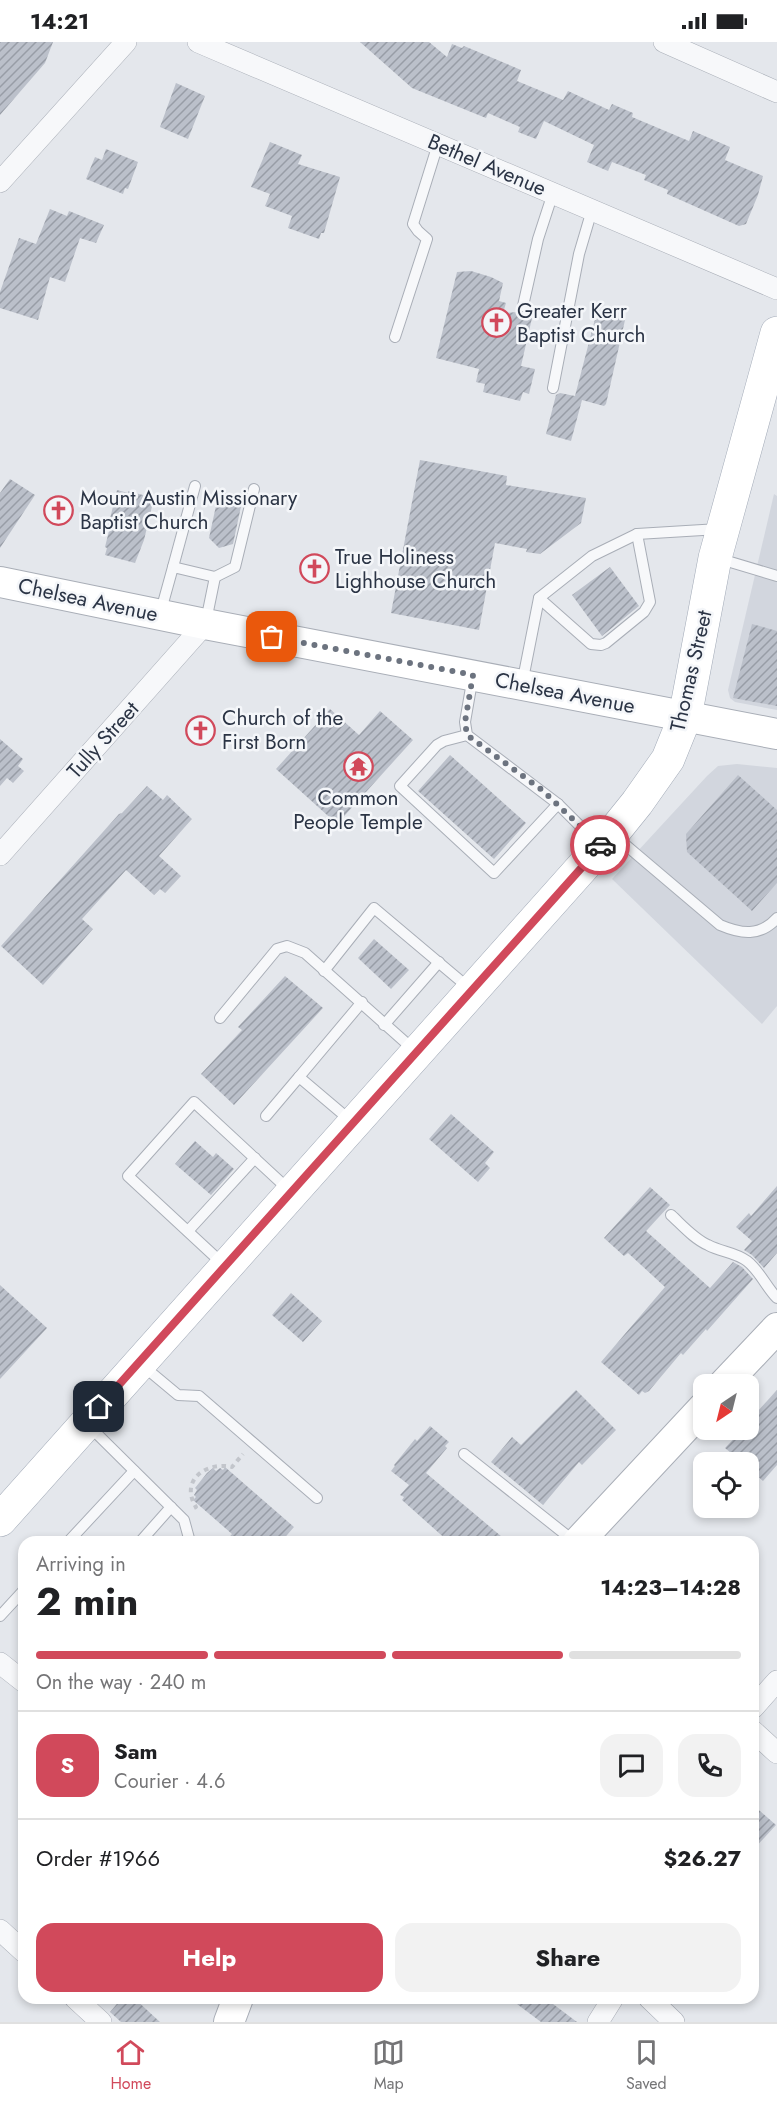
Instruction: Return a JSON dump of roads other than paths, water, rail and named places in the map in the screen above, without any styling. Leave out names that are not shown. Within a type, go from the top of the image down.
[{"type":"main road","name":"Thomas Street","points":[[0,1520],[606,840],[637,803],[668,759],[685,717],[718,543],[777,333]]},
{"type":"main road","name":"Chelsea Avenue","points":[[0,582],[205,624],[777,734]]},
{"type":"main road","points":[[733,1374],[777,1328]]},
{"type":"main road","points":[[582,1536],[693,1419]]},
{"type":"main road","points":[[229,2022],[236,2004]]},
{"type":"street","points":[[0,182],[126,42]]},
{"type":"street","name":"Bethel Avenue","points":[[198,42],[777,289]]},
{"type":"street","points":[[664,42],[777,92]]},
{"type":"street","name":"Tully Street","points":[[0,855],[205,624]]},
{"type":"street","points":[[0,1663],[18,1677]]},
{"type":"street","points":[[759,1702],[777,1682]]},
{"type":"street","points":[[759,1736],[777,1753]]},
{"type":"street","points":[[0,1930],[18,1946]]},
{"type":"street","points":[[82,2004],[101,2022]]},
{"type":"street","points":[[598,2022],[608,2004]]},
{"type":"street","points":[[655,2004],[674,2022]]},
{"type":"lane","points":[[395,337],[427,239],[413,224],[438,144]]},
{"type":"lane","points":[[523,306],[538,239],[553,193]]},
{"type":"lane","points":[[553,388],[579,254],[592,210]]},
{"type":"lane","points":[[160,615],[195,486]]},
{"type":"lane","points":[[173,567],[215,577],[235,567],[254,489]]},
{"type":"lane","points":[[539,598],[591,644],[606,643],[644,612],[650,602],[637,534]]},
{"type":"lane","points":[[522,684],[539,598],[592,556],[637,534],[718,543],[777,576]]},
{"type":"lane","points":[[205,624],[215,577]]},
{"type":"lane","points":[[473,675],[465,722],[467,735],[720,925],[736,932],[758,932],[771,926],[777,918]]},
{"type":"lane","points":[[467,735],[437,745],[400,786],[495,873],[558,804]]},
{"type":"lane","points":[[324,971],[374,908],[472,990]]},
{"type":"lane","points":[[220,1018],[277,949],[287,946],[305,953],[416,1052]]},
{"type":"lane","points":[[384,1025],[438,962]]},
{"type":"lane","points":[[266,1116],[362,1002]]},
{"type":"lane","points":[[299,1077],[353,1123]]},
{"type":"lane","points":[[225,1266],[128,1176],[194,1102],[292,1192]]},
{"type":"lane","points":[[188,1231],[255,1158]]},
{"type":"lane","points":[[671,1215],[704,1244],[733,1252],[745,1260],[756,1270],[777,1298]]},
{"type":"lane","points":[[139,1362],[178,1395],[199,1396],[317,1498]]},
{"type":"lane","points":[[85,1422],[184,1520],[188,1536]]},
{"type":"lane","points":[[464,1454],[568,1536]]},
{"type":"lane","points":[[74,1536],[134,1471]]},
{"type":"lane","points":[[145,1536],[171,1507]]},
{"type":"lane","points":[[0,1616],[18,1596]]},
{"type":"place","name":"Greater Kerr Baptist Church","points":[[496,323]]},
{"type":"place","name":"Mount Austin Missionary Baptist Church","points":[[59,510]]},
{"type":"place","name":"True Holiness Lighhouse Church","points":[[314,569]]},
{"type":"place","name":"Church of the First Born","points":[[201,730]]},
{"type":"place","name":"Common People Temple","points":[[358,767]]}]
